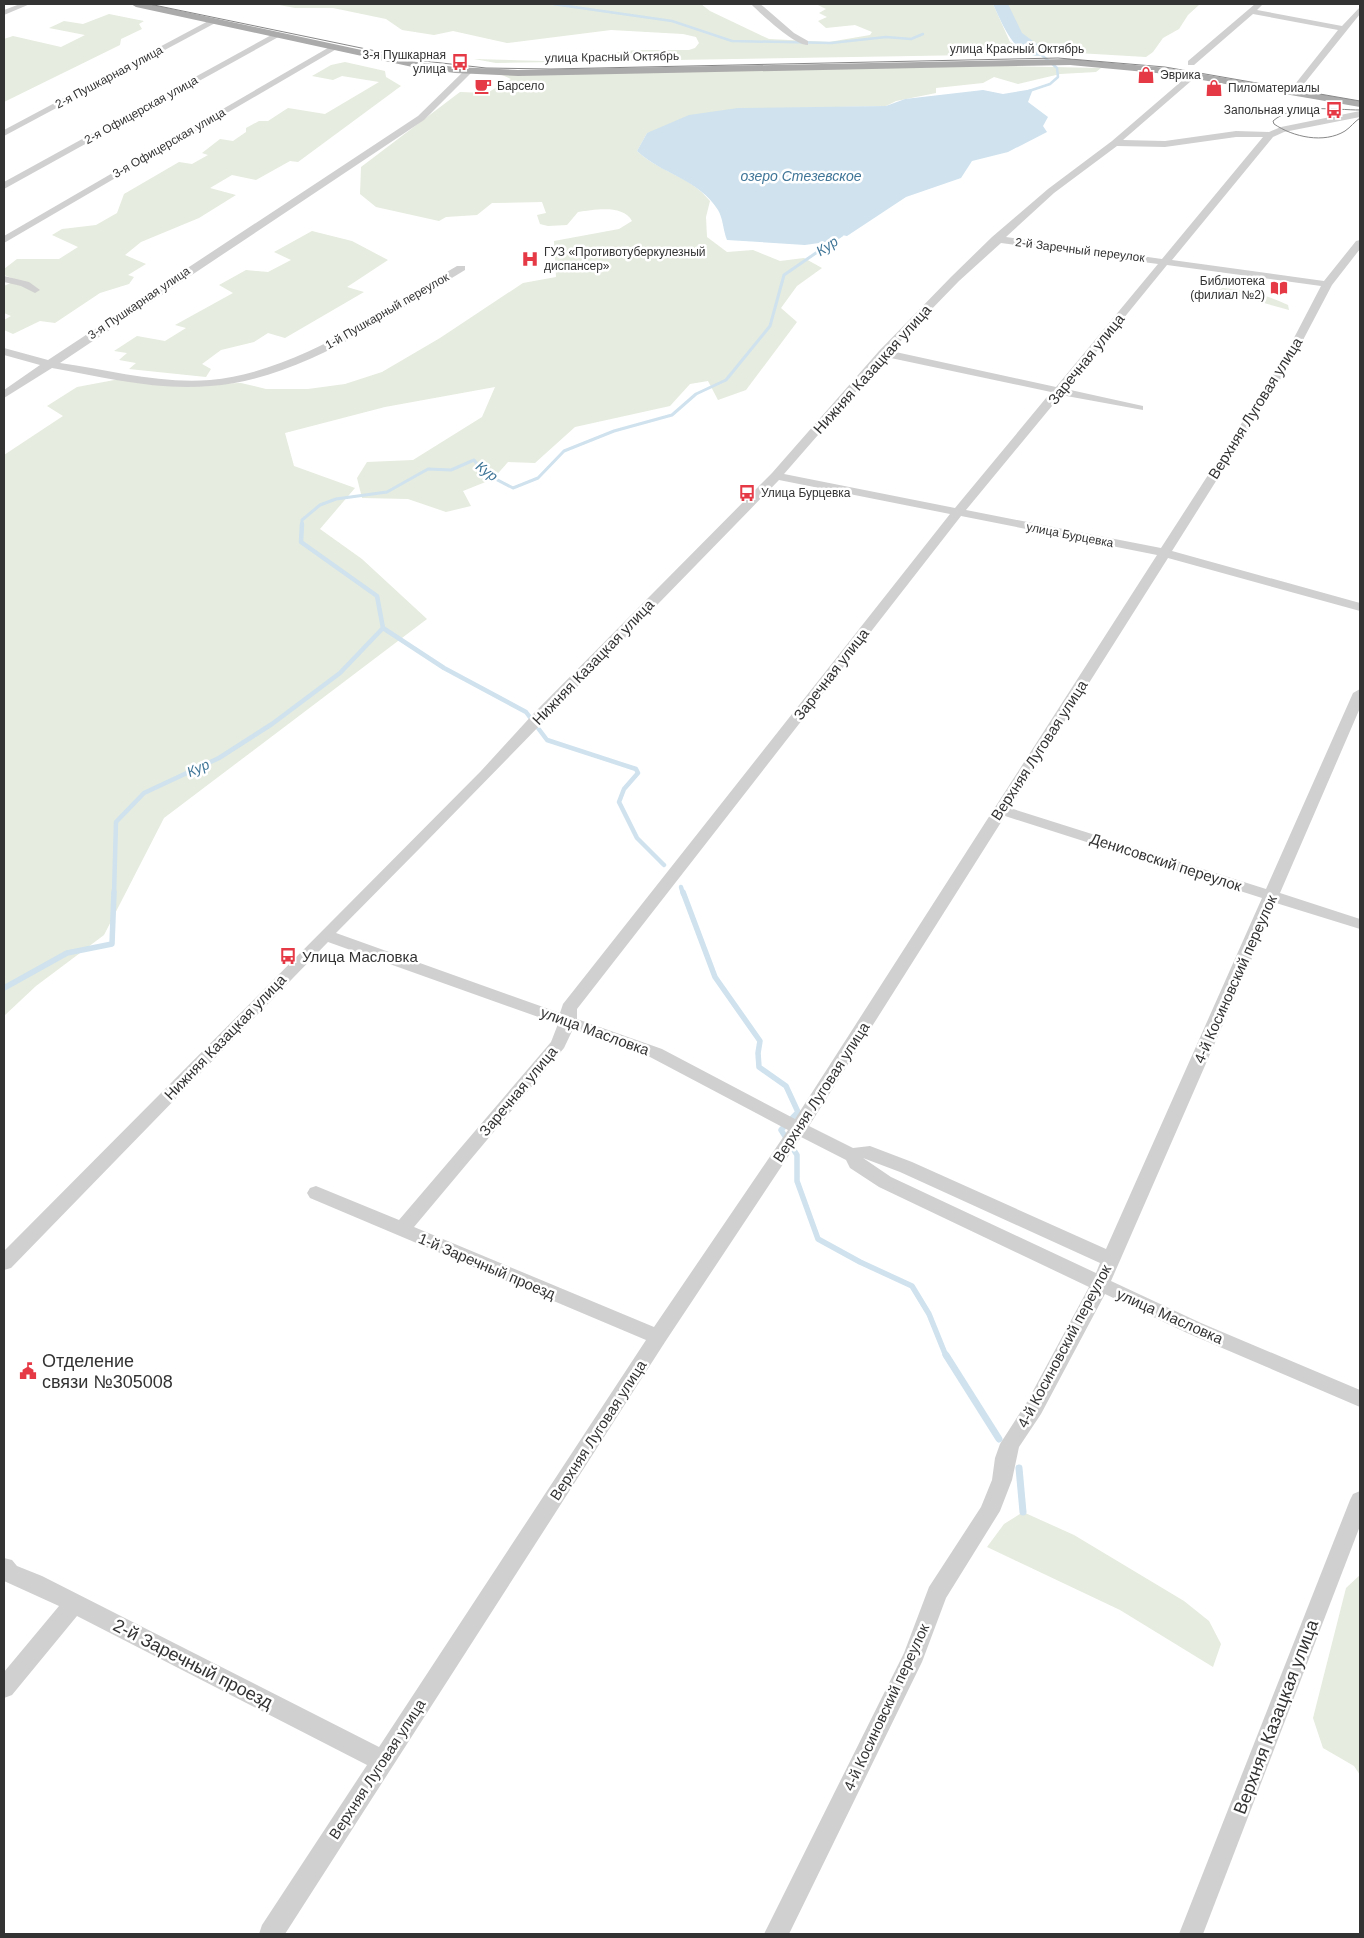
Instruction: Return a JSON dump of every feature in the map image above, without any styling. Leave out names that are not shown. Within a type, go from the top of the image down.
[{"type":"main road","name":"улица Красный Октябрь","points":[[136,4],[428,67],[469,71],[518,73],[1016,61],[1095,63],[1194,75]]},
{"type":"main road","points":[[1194,75],[1360,104]]},
{"type":"street","points":[[4,13],[26,4]]},
{"type":"street","points":[[755,4],[778,21],[794,38],[805,43]]},
{"type":"street","points":[[1191,63],[1259,4]]},
{"type":"street","points":[[1296,88],[1360,9]]},
{"type":"street","points":[[1251,11],[1344,29]]},
{"type":"street","name":"2-я Пушкарная улица","points":[[4,133],[215,21]]},
{"type":"street","name":"2-я Офицерская улица","points":[[4,186],[278,35]]},
{"type":"street","name":"3-я Офицерская улица","points":[[4,240],[336,47]]},
{"type":"street","name":"3-я Пушкарная улица","points":[[4,395],[421,118],[469,71]]},
{"type":"street","name":"Нижняя Казацкая улица","points":[[4,1263],[325,934],[486,774],[539,716],[776,476],[883,353],[996,239],[1051,191],[1115,143],[1194,75]]},
{"type":"street","points":[[1115,143],[1165,144],[1236,134],[1276,133],[1360,114]]},
{"type":"street","name":"Заречная улица","points":[[401,1230],[558,1044],[568,1021],[569,1008],[957,513],[1060,391],[1165,261],[1276,133]]},
{"type":"street","name":"2-й Заречный переулок","points":[[996,239],[1327,284]]},
{"type":"street","name":"Верхняя Луговая улица","points":[[270,1934],[658,1338],[797,1130],[1288,359],[1327,284],[1360,243]]},
{"type":"street","name":"1-й Пушкарный переулок","points":[[4,352],[36,361],[119,377],[190,383],[236,379],[290,362],[340,339],[461,268]]},
{"type":"street","points":[[4,279],[25,284],[35,290]]},
{"type":"street","points":[[883,353],[1139,408]]},
{"type":"street","name":"улица Бурцевка","points":[[776,476],[1165,553],[1360,607]]},
{"type":"street","name":"4-й Косиновский переулок","points":[[776,1934],[914,1654],[937,1594],[990,1511],[1002,1480],[1005,1458],[1010,1444],[1034,1408],[1100,1285],[1360,693]]},
{"type":"street","name":"Денисовский переулок","points":[[1001,810],[1360,924]]},
{"type":"street","name":"улица Масловка","points":[[325,934],[656,1053],[709,1078],[797,1130],[853,1156],[856,1163],[885,1182],[1194,1328],[1360,1399]]},
{"type":"street","name":"улица Масловка","points":[[853,1156],[860,1152],[870,1152],[1110,1260]]},
{"type":"street","name":"1-й Заречный проезд","points":[[316,1192],[401,1230],[658,1338]]},
{"type":"street","name":"Верхняя Казацкая улица","points":[[1191,1934],[1360,1500]]},
{"type":"street","name":"2-й Заречный проезд","points":[[4,1567],[9,1573],[34,1583],[383,1761]]},
{"type":"street","points":[[4,1688],[74,1604]]},
{"type":"shaded area","points":[[274,4],[701,4],[710,11],[769,39],[829,42],[870,35],[872,32],[855,25],[826,28],[818,21],[827,17],[819,13],[826,9],[816,4],[993,4],[1010,42],[1035,54],[496,63],[474,59],[543,61],[636,50],[689,50],[695,48],[699,43],[696,37],[683,34],[611,30],[507,43],[453,31],[434,35],[402,30],[386,19],[333,8],[295,8]]},
{"type":"shaded area","points":[[1006,4],[1200,4],[1188,15],[1179,29],[1163,38],[1153,52],[1146,57],[1043,51],[1025,41],[1020,35]]},
{"type":"shaded area","points":[[109,14],[144,21],[139,24],[142,29],[121,39],[120,45],[4,102],[4,39],[13,36],[61,47],[85,35],[49,28],[64,21],[83,24]]},
{"type":"shaded area","points":[[345,62],[385,71],[386,77],[401,86],[298,162],[290,161],[256,180],[232,175],[210,188],[236,195],[199,218],[141,242],[125,255],[146,264],[128,275],[134,277],[129,284],[100,293],[55,323],[40,321],[13,334],[4,330],[4,320],[11,316],[4,313],[4,286],[17,280],[4,275],[4,269],[17,259],[59,259],[78,247],[52,235],[62,229],[96,225],[117,213],[124,194],[179,162],[192,164],[208,155],[202,153],[220,139],[233,141],[246,132],[246,128],[259,121],[268,121],[288,108],[325,114],[379,82],[342,76],[333,80],[312,76],[331,65]]},
{"type":"shaded area","points":[[1001,66],[1101,68],[1096,72],[1060,74],[1018,84],[994,77],[983,83],[936,88],[936,93],[896,101],[886,106],[789,108],[647,133],[637,151],[646,159],[693,185],[710,201],[706,217],[707,237],[727,252],[753,250],[780,261],[804,258],[822,268],[797,286],[781,308],[797,322],[746,390],[718,400],[708,381],[690,384],[670,406],[575,427],[535,463],[508,462],[493,479],[463,491],[471,506],[446,512],[408,499],[362,498],[357,478],[367,462],[413,460],[482,417],[495,387],[385,407],[285,433],[294,466],[355,488],[320,529],[362,559],[427,619],[164,818],[104,935],[36,986],[4,1016],[4,455],[63,416],[47,406],[77,387],[125,378],[215,384],[241,383],[266,389],[308,389],[345,384],[382,372],[440,338],[523,283],[556,277],[554,241],[619,229],[632,221],[622,212],[600,209],[578,212],[567,225],[548,226],[540,224],[537,215],[546,213],[542,202],[492,203],[477,215],[446,217],[439,221],[376,207],[360,194],[361,167],[460,92],[487,93],[511,79],[502,75]]},
{"type":"shaded area","points":[[312,231],[352,241],[388,260],[347,287],[364,292],[285,338],[268,333],[254,342],[221,350],[202,364],[211,369],[206,377],[129,369],[136,363],[119,360],[127,353],[114,351],[137,336],[165,341],[186,328],[175,325],[233,293],[219,285],[246,270],[268,272],[291,260],[274,252]]},
{"type":"shaded area","points":[[1223,288],[1248,292],[1280,301],[1288,305],[1289,310],[1218,290]]},
{"type":"shaded area","points":[[1023,1512],[1074,1535],[1184,1601],[1209,1621],[1221,1644],[1213,1667],[1120,1610],[987,1547],[1004,1524]]},
{"type":"shaded area","points":[[1360,1575],[1360,1775],[1354,1766],[1323,1748],[1313,1718],[1346,1588]]},
{"type":"water","points":[[995,4],[1006,4],[1020,35],[1010,35]]},
{"type":"water","name":"озеро Стезевское","points":[[1033,89],[1028,102],[1048,117],[1043,126],[1047,132],[1008,152],[972,161],[961,178],[906,197],[847,236],[842,235],[833,241],[805,245],[727,240],[720,213],[701,191],[657,166],[637,151],[647,133],[689,115],[738,108],[886,106],[905,99],[983,90],[1003,94]]},
{"type":"waterway","points":[[553,4],[672,21],[732,41],[831,43],[886,37],[911,39],[923,34]]},
{"type":"waterway","name":"Кур","points":[[1001,4],[1017,36],[1038,52]]},
{"type":"waterway","name":"Кур","points":[[1029,91],[1050,84],[1058,77],[1057,68],[1038,52]]},
{"type":"waterway","name":"Кур","points":[[302,524],[302,520],[320,505],[336,499],[387,492],[428,469],[451,470],[474,460],[484,473],[513,488],[538,478],[564,451],[614,431],[672,415],[696,394],[726,380],[770,326],[784,275],[842,235],[843,232]]},
{"type":"waterway","name":"Кур","points":[[302,524],[301,542],[377,596],[383,628]]},
{"type":"waterway","name":"Кур","points":[[114,894],[116,822],[144,793],[219,758],[272,724],[340,673],[383,628]]},
{"type":"waterway","points":[[383,628],[444,668],[526,712],[547,740],[636,769],[638,773],[624,789],[619,802],[637,838],[664,865]]},
{"type":"waterway","points":[[681,887],[683,894]]},
{"type":"waterway","name":"Кур","points":[[4,988],[67,953],[112,944],[114,892]]},
{"type":"waterway","points":[[683,892],[715,977],[760,1041],[758,1053],[759,1067],[786,1086],[798,1112],[781,1130],[797,1155],[797,1181],[818,1239],[860,1262],[912,1286],[929,1314],[946,1356]]},
{"type":"waterway","points":[[946,1355],[999,1439]]},
{"type":"waterway","points":[[1019,1468],[1023,1512]]},
{"type":"tram line","points":[[149,4],[424,61],[486,68],[551,69],[1058,58],[1165,67],[1360,101]]},
{"type":"tram line","points":[[1360,110],[1303,110],[1281,115],[1273,121],[1274,124],[1282,129],[1299,135],[1318,138],[1337,135],[1345,131],[1360,118]]},
{"type":"place","name":"3-я Пушкарная улица","points":[[460,62]]},
{"type":"place","name":"Эврика","points":[[1146,75]]},
{"type":"place","name":"Барсело","points":[[483,86]]},
{"type":"place","name":"Пиломатериалы","points":[[1214,88]]},
{"type":"place","name":"Запольная улица","points":[[1334,110]]},
{"type":"place","name":"ГУЗ «Противотуберкулезный диспансер»","points":[[530,259]]},
{"type":"place","name":"Библиотека (филиал №2)","points":[[1279,288]]},
{"type":"place","name":"Улица Бурцевка","points":[[747,493]]},
{"type":"place","name":"Улица Масловка","points":[[288,956]]},
{"type":"place","name":"Отделение связи №305008","points":[[28,1371]]}]
